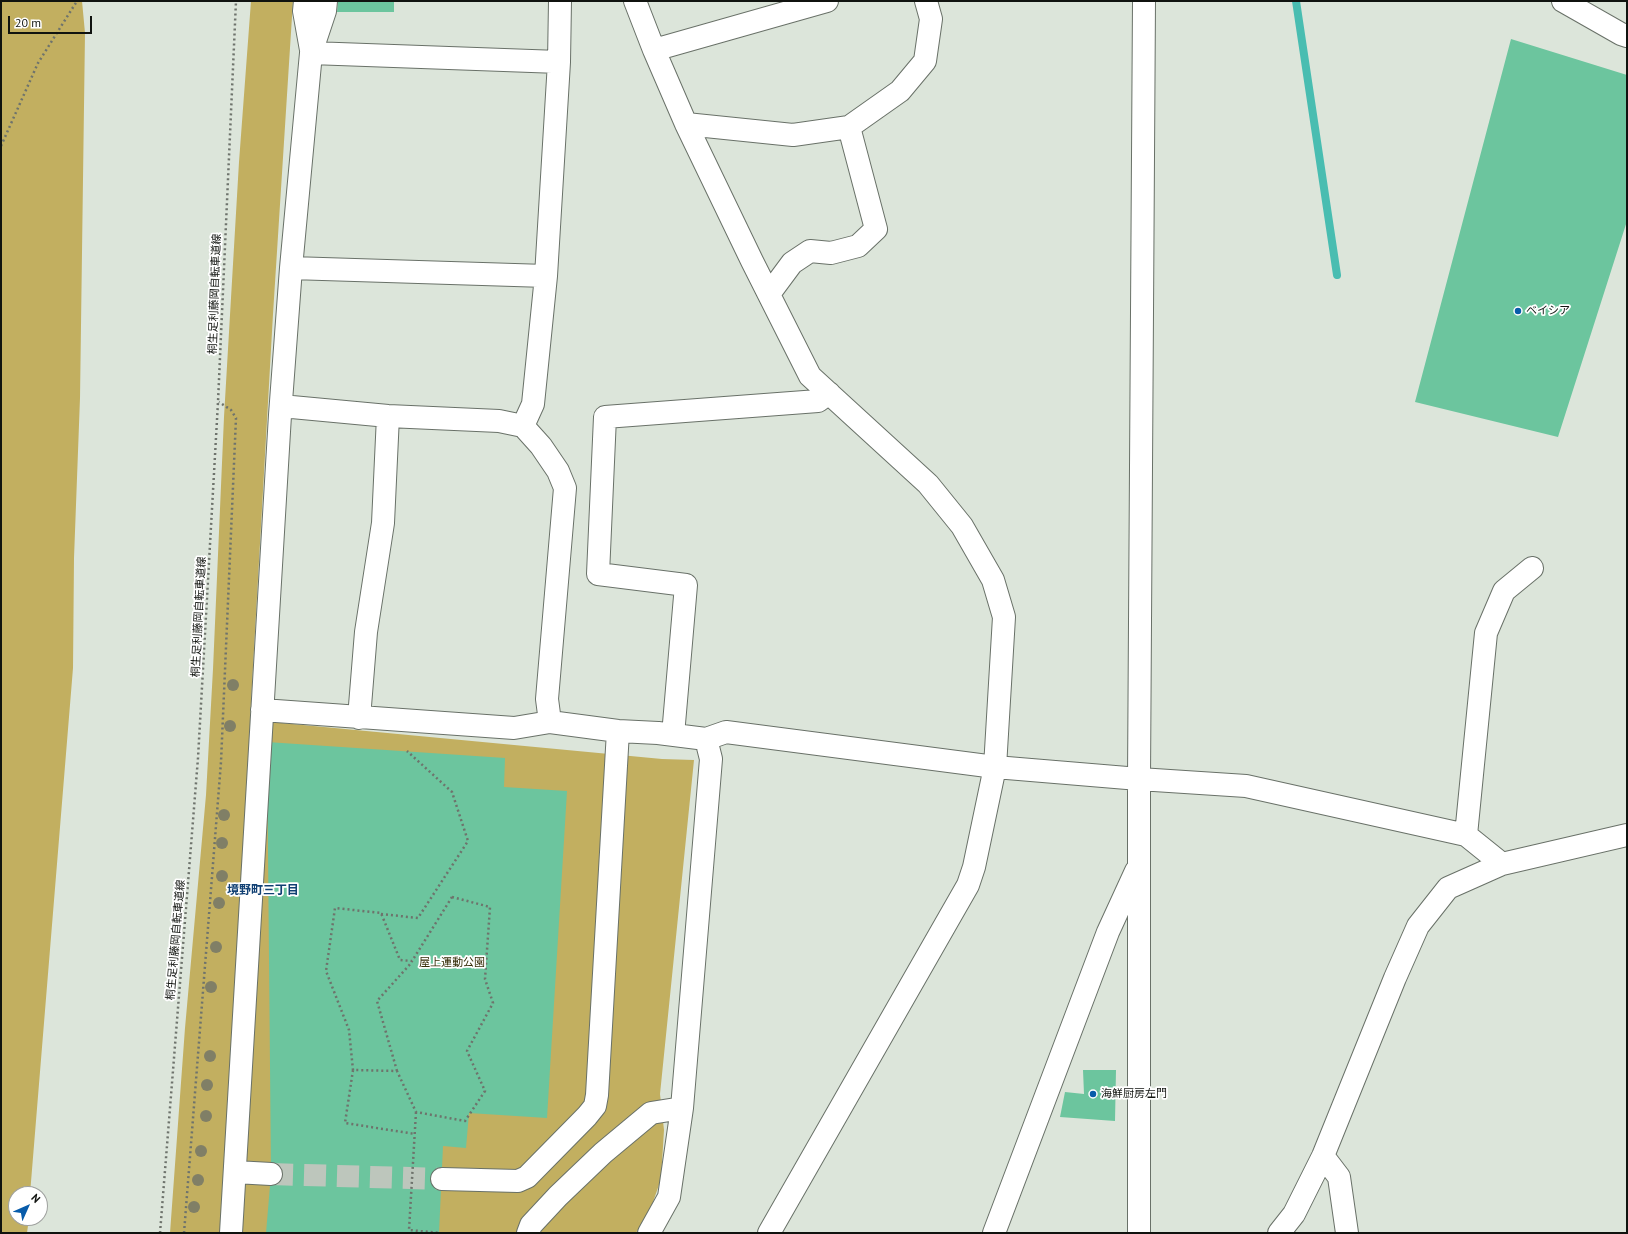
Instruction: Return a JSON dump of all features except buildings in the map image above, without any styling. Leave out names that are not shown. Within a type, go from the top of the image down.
[{"type":"street","points":[[305,1],[304,11],[311,53]]},
{"type":"street","points":[[231,1233],[236,1172],[262,710],[291,268],[311,53],[325,11],[326,1]]},
{"type":"street","points":[[523,426],[533,404],[546,276],[559,62],[560,1]]},
{"type":"street","points":[[635,1],[654,50],[686,124],[752,261],[810,376],[928,484],[962,526],[993,580],[1004,617],[995,767],[974,867],[968,885],[769,1233]]},
{"type":"street","points":[[654,50],[827,1]]},
{"type":"street","points":[[686,124],[794,135],[849,127],[900,91],[925,61],[931,19],[926,1]]},
{"type":"street","points":[[1139,1233],[1139,779],[1144,1]]},
{"type":"street","points":[[1563,1],[1627,36]]},
{"type":"street","points":[[311,53],[559,62]]},
{"type":"street","points":[[769,294],[792,263],[810,251],[831,252],[858,246],[876,230],[849,127]]},
{"type":"street","points":[[291,268],[546,276]]},
{"type":"street","points":[[666,734],[686,585],[598,574],[605,417],[818,402],[829,393]]},
{"type":"street","points":[[281,406],[388,416],[499,421],[523,426],[541,446],[558,471],[565,488],[547,699],[550,722]]},
{"type":"street","points":[[359,718],[366,632],[383,523],[388,416]]},
{"type":"street","points":[[1466,834],[1486,633],[1504,591],[1532,568]]},
{"type":"street","points":[[262,710],[514,728],[550,722],[618,731],[666,734],[706,739],[726,732],[995,767],[1246,786],[1466,834],[1502,864]]},
{"type":"street","points":[[442,1179],[518,1181],[527,1177],[587,1116],[594,1106],[597,1095],[618,731]]},
{"type":"street","points":[[649,1233],[669,1197],[682,1108],[711,759],[706,739]]},
{"type":"street","points":[[1279,1233],[1294,1214],[1323,1156],[1395,978],[1418,926],[1448,888],[1502,864],[1627,835]]},
{"type":"street","points":[[994,1233],[1108,932],[1139,864]]},
{"type":"street","points":[[528,1233],[531,1225],[558,1196],[603,1153],[651,1113],[682,1108]]},
{"type":"street","points":[[1323,1156],[1339,1177],[1347,1233]]},
{"type":"street","points":[[236,1172],[271,1174]]},
{"type":"path","points":[[1,146],[38,63],[77,1]]},
{"type":"path","name":"桐生足利藤岡自転車道線","points":[[160,1233],[198,758],[218,402],[236,1]]},
{"type":"path","points":[[184,1233],[221,762],[236,418],[231,410],[218,402]]},
{"type":"path","points":[[408,751],[452,792],[468,841],[418,918],[335,908],[326,971],[349,1030],[353,1070],[345,1123],[415,1134]]},
{"type":"path","points":[[452,897],[490,907],[484,979],[493,1003],[467,1051],[485,1091],[465,1121],[416,1112],[397,1071],[377,1002],[412,962],[452,897]]},
{"type":"path","points":[[381,913],[400,960],[412,962]]},
{"type":"path","points":[[353,1070],[397,1071]]},
{"type":"green space","points":[[1,1],[82,1],[85,33],[80,398],[74,558],[73,668],[31,1186],[8,1186],[8,1226],[28,1226],[27,1233],[1,1233]]},
{"type":"green space","name":"屋上運動公園","points":[[251,1],[293,1],[273,314],[250,720],[662,759],[694,760],[660,1094],[664,1130],[661,1179],[652,1205],[636,1233],[170,1233],[185,1028],[206,795],[224,417],[239,162]]},
{"type":"waterway","points":[[1296,1],[1337,275]]},
{"type":"tunnel","points":[[271,1174],[442,1179]]},
{"type":"place","name":"ベイシア","points":[[1518,311]]},
{"type":"place","name":"海鮮厨房左門","points":[[1093,1094]]},
{"type":"district","name":"境野町三丁目","points":[[263,891]]}]
